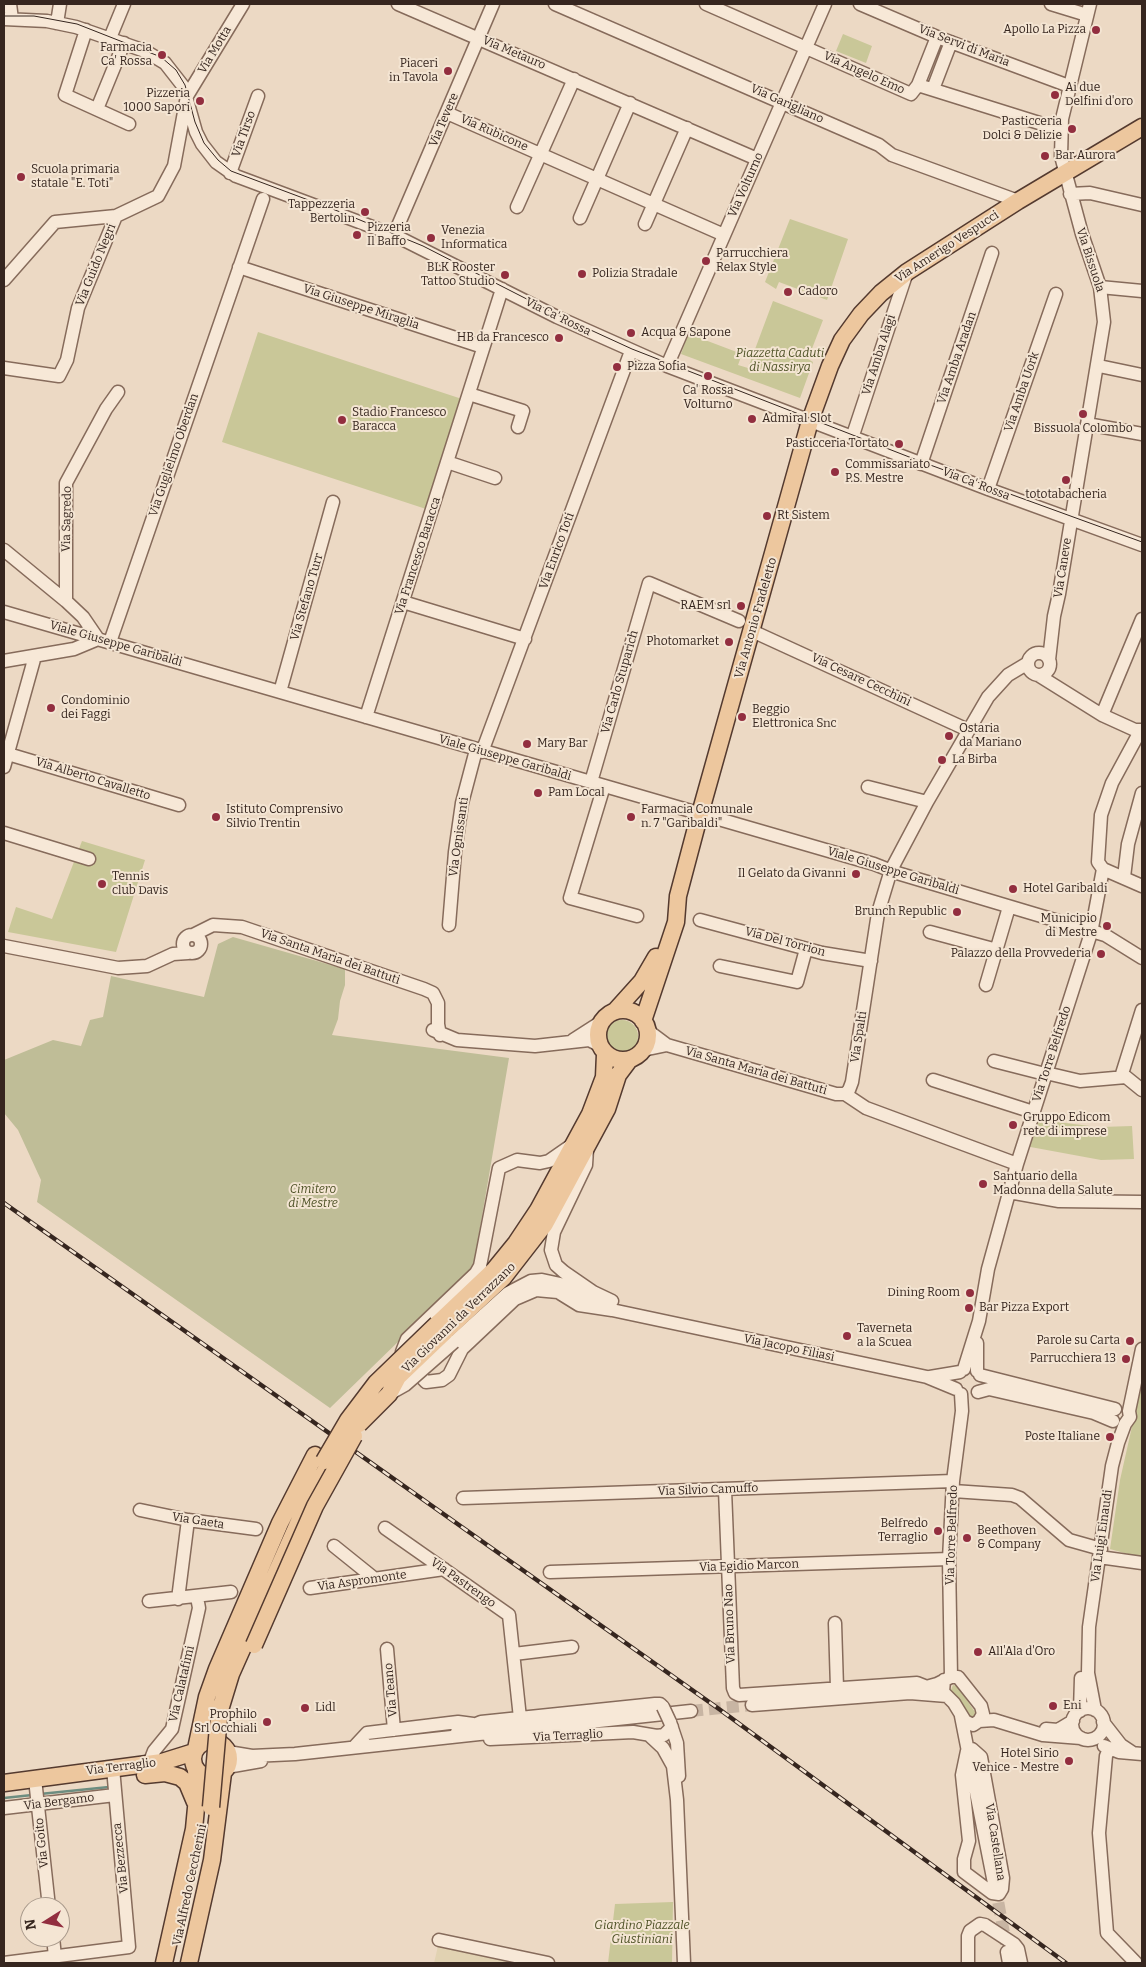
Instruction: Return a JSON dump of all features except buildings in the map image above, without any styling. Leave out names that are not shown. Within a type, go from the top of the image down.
[{"type":"main road","name":"Via Amerigo Vespucci","points":[[810,420],[842,340],[861,314],[881,293],[907,272],[1018,201],[1142,127]]},
{"type":"main road","name":"Via Antonio Fradeletto","points":[[700,815],[810,420]]},
{"type":"main road","points":[[678,896],[676,922],[645,1025],[648,1037],[637,1055],[617,1060],[602,1049],[597,1037],[601,1022],[616,1011],[634,991],[649,969],[678,896],[700,815]]},
{"type":"main road","points":[[616,1011],[631,1012],[645,1025]]},
{"type":"main road","name":"Via Giovanni da Verrazzano","points":[[581,1145],[604,1077],[602,1049]]},
{"type":"main road","name":"Via Giovanni da Verrazzano","points":[[351,1426],[389,1394],[398,1376],[445,1333],[516,1243],[607,1109],[618,1075],[637,1055]]},
{"type":"main road","name":"Via Giovanni da Verrazzano","points":[[351,1426],[376,1383],[445,1333]]},
{"type":"main road","points":[[164,1963],[189,1859],[204,1807],[211,1727],[221,1683],[296,1513],[344,1416],[376,1383]]},
{"type":"main road","points":[[204,1807],[198,1787],[195,1760],[207,1697],[216,1669],[280,1523],[323,1460],[351,1426]]},
{"type":"main road","points":[[189,1963],[212,1860],[226,1760],[231,1700],[351,1426]]},
{"type":"main road","points":[[170,1760],[186,1741],[207,1697]]},
{"type":"main road","points":[[195,1760],[203,1743],[211,1741],[219,1743],[226,1760]]},
{"type":"main road","name":"Via Terraglio","points":[[116,1773],[170,1760],[195,1760]]},
{"type":"main road","points":[[195,1760],[210,1778],[226,1760]]},
{"type":"main road","name":"Via Terraglio","points":[[4,1783],[39,1790],[64,1780],[169,1768],[195,1760]]},
{"type":"main road","points":[[116,1773],[165,1773],[180,1777],[187,1783],[204,1807]]},
{"type":"main road","name":"Via Alfredo Ceccherini","points":[[180,1963],[204,1807]]},
{"type":"main road","name":"Via Alfredo Ceccherini","points":[[173,1963],[188,1916]]},
{"type":"street","points":[[8,19],[10,4]]},
{"type":"street","points":[[57,23],[60,4]]},
{"type":"street","points":[[110,38],[124,4]]},
{"type":"street","name":"Via Motta","points":[[187,96],[243,4]]},
{"type":"street","name":"Via Metauro","points":[[398,4],[757,159]]},
{"type":"street","name":"Via Tevere","points":[[394,236],[493,4]]},
{"type":"street","name":"Via Garigliano","points":[[555,4],[879,145],[892,156],[1018,201]]},
{"type":"street","name":"Via Angelo Emo","points":[[706,4],[911,94],[918,85],[1052,127]]},
{"type":"street","name":"Via Volturno","points":[[667,366],[825,4]]},
{"type":"street","name":"Via Servi di Maria","points":[[860,4],[937,37],[1069,86]]},
{"type":"street","points":[[1051,4],[1089,9]]},
{"type":"street","name":"Via Bissuola","points":[[1070,519],[1099,366],[1104,322],[1100,287],[1070,194],[1061,156],[1061,130],[1069,86],[1089,9]]},
{"type":"street","name":"Via Ca' Rossa","points":[[8,19],[57,23],[86,30],[145,51],[165,63],[178,77],[187,96],[196,132],[209,154],[230,173],[394,236],[556,317],[667,366],[810,420],[852,438],[1142,545]]},
{"type":"street","points":[[86,30],[65,95],[129,124]]},
{"type":"street","points":[[918,85],[937,37]]},
{"type":"street","points":[[933,89],[951,42]]},
{"type":"street","points":[[97,109],[124,43]]},
{"type":"street","name":"Via Rubicone","points":[[517,207],[574,79]]},
{"type":"street","points":[[4,280],[55,222],[116,216],[158,196],[174,166],[187,96]]},
{"type":"street","name":"Via Tirso","points":[[230,173],[258,96]]},
{"type":"street","points":[[580,218],[630,104]]},
{"type":"street","name":"Via Rubicone","points":[[447,113],[724,235]]},
{"type":"street","points":[[645,224],[687,128]]},
{"type":"street","points":[[180,134],[190,131],[196,132]]},
{"type":"street","points":[[1070,194],[1090,193],[1142,205]]},
{"type":"street","name":"Via Guglielmo Oberdan","points":[[104,641],[263,199]]},
{"type":"street","name":"Via Guido Negri","points":[[4,368],[59,376],[67,360],[78,308],[116,216]]},
{"type":"street","name":"Via Amba Aradan","points":[[921,464],[992,253]]},
{"type":"street","name":"Via Giuseppe Miraglia","points":[[239,268],[483,347]]},
{"type":"street","name":"Via Amba Alagi","points":[[852,438],[907,272]]},
{"type":"street","points":[[1100,287],[1142,291]]},
{"type":"street","name":"Via Francesco Baracca","points":[[366,718],[502,289]]},
{"type":"street","name":"Via Amba Uork","points":[[988,489],[1056,294]]},
{"type":"street","name":"Via Enrico Toti","points":[[479,751],[525,639],[631,351]]},
{"type":"street","points":[[1099,366],[1142,375]]},
{"type":"street","name":"Via Sagredo","points":[[66,601],[66,484],[106,409],[118,392]]},
{"type":"street","points":[[469,394],[523,411],[518,427]]},
{"type":"street","points":[[1087,424],[1142,434]]},
{"type":"street","points":[[447,462],[495,478]]},
{"type":"street","name":"Via Stefano Turr","points":[[280,692],[334,502]]},
{"type":"street","name":"Via Caneve","points":[[1033,666],[1054,616],[1060,594],[1070,519]]},
{"type":"street","points":[[4,550],[66,601],[104,641],[74,649],[4,660]]},
{"type":"street","name":"Via Carlo Stuparich","points":[[591,782],[650,583],[739,621]]},
{"type":"street","points":[[403,602],[525,639]]},
{"type":"street","name":"Viale Giuseppe Garibaldi","points":[[4,612],[874,864],[1009,906],[1091,927],[1142,958]]},
{"type":"street","name":"Via Caneve","points":[[1049,662],[1054,616]]},
{"type":"street","points":[[1102,714],[1142,619]]},
{"type":"street","name":"Via Cesare Cecchini","points":[[752,631],[968,730]]},
{"type":"street","points":[[1033,666],[1041,654],[1049,662],[1056,682],[1069,694]]},
{"type":"street","points":[[4,767],[36,656]]},
{"type":"street","points":[[1033,666],[1045,673],[1049,662]]},
{"type":"street","points":[[1033,666],[1069,694],[1102,714],[1140,732],[1112,783],[1101,815],[1098,862],[1103,869],[1125,871],[1142,886]]},
{"type":"street","name":"Via Spalti","points":[[845,1094],[852,1082],[878,914],[891,870],[926,802],[968,730],[996,687],[1033,666]]},
{"type":"street","name":"Via Ognissanti","points":[[449,925],[455,852],[462,803],[479,751]]},
{"type":"street","name":"Via Alberto Cavalletto","points":[[8,754],[179,805]]},
{"type":"street","points":[[604,786],[570,898],[637,916]]},
{"type":"street","points":[[868,787],[926,802]]},
{"type":"street","points":[[1125,871],[1128,844],[1142,793]]},
{"type":"street","points":[[4,833],[89,858]]},
{"type":"street","name":"Via Torre Belfredo","points":[[970,1372],[988,1269],[1017,1164],[1091,927],[1103,869]]},
{"type":"street","points":[[986,985],[1009,906]]},
{"type":"street","name":"Via Del Torrion","points":[[700,920],[806,949],[871,961]]},
{"type":"street","name":"Via Santa Maria dei Battuti","points":[[4,946],[118,968],[147,966],[183,952],[188,943],[213,925],[236,926],[434,993],[438,1003],[440,1035],[457,1040],[535,1046],[571,1041]]},
{"type":"street","points":[[188,943],[196,953],[217,930],[236,926]]},
{"type":"street","points":[[930,932],[997,950]]},
{"type":"street","points":[[720,966],[798,982],[806,949]]},
{"type":"street","points":[[1121,1077],[1142,1010]]},
{"type":"street","points":[[571,1041],[601,1022]]},
{"type":"street","name":"Via Santa Maria dei Battuti","points":[[645,1025],[667,1045],[836,1094],[845,1094]]},
{"type":"street","points":[[571,1041],[589,1040],[602,1049]]},
{"type":"street","name":"Via Santa Maria dei Battuti","points":[[637,1055],[667,1045]]},
{"type":"street","points":[[994,1061],[1080,1082],[1126,1077],[1142,1090]]},
{"type":"street","points":[[933,1080],[1033,1112]]},
{"type":"street","points":[[845,1094],[866,1108],[1017,1164]]},
{"type":"street","points":[[581,1145],[586,1166],[554,1232],[551,1250],[553,1258],[564,1272],[593,1292],[651,1318],[579,1304],[558,1292],[536,1290],[516,1299],[462,1349],[449,1375],[442,1380],[426,1382],[403,1358],[402,1352],[408,1339],[476,1273],[480,1266],[500,1168],[517,1160],[540,1163],[549,1161],[581,1145]]},
{"type":"street","points":[[1009,1192],[1060,1201],[1142,1202]]},
{"type":"street","points":[[445,1333],[508,1293],[531,1282],[548,1281],[565,1285],[590,1301],[612,1310]]},
{"type":"street","name":"Via Jacopo Filiasi","points":[[651,1318],[925,1377],[958,1391]]},
{"type":"street","name":"Via Luigi Einaudi","points":[[1095,1710],[1089,1686],[1088,1650],[1100,1553],[1121,1414],[1138,1380],[1142,1349]]},
{"type":"street","points":[[970,1372],[982,1384],[978,1392]]},
{"type":"street","points":[[970,1372],[1121,1414],[1094,1413],[989,1390],[969,1396],[958,1391],[955,1379],[970,1372]]},
{"type":"street","name":"Via Jacopo Filiasi","points":[[925,1377],[970,1372]]},
{"type":"street","name":"Via Torre Belfredo","points":[[947,1696],[942,1689],[948,1679],[949,1559],[953,1486],[962,1411],[958,1391]]},
{"type":"street","name":"Via Silvio Camuffo","points":[[463,1498],[724,1490],[953,1486],[1012,1495],[1020,1498],[1041,1518],[1070,1540],[1100,1553],[1142,1563]]},
{"type":"street","name":"Via Bruno Nao","points":[[724,1490],[732,1688],[739,1695],[837,1688]]},
{"type":"street","name":"Via Gaeta","points":[[140,1510],[188,1520],[256,1529]]},
{"type":"street","points":[[178,1599],[188,1520]]},
{"type":"street","name":"Via Pastrengo","points":[[386,1528],[509,1615],[520,1718]]},
{"type":"street","points":[[334,1546],[375,1579]]},
{"type":"street","name":"Via Egidio Marcon","points":[[550,1572],[949,1559]]},
{"type":"street","name":"Via Aspromonte","points":[[310,1588],[444,1570]]},
{"type":"street","points":[[149,1601],[231,1592]]},
{"type":"street","name":"Via Calatafimi","points":[[149,1764],[154,1751],[172,1729],[199,1608],[197,1597]]},
{"type":"street","points":[[835,1623],[837,1688],[917,1683],[927,1687]]},
{"type":"street","points":[[514,1654],[572,1647]]},
{"type":"street","name":"Via Teano","points":[[387,1649],[394,1730]]},
{"type":"street","name":"Via Luigi Einaudi","points":[[1076,1716],[1083,1656],[1088,1650]]},
{"type":"street","points":[[910,1693],[948,1679],[961,1679],[970,1694],[982,1706],[1050,1730],[1058,1730],[1088,1709],[1095,1710],[1121,1745],[1137,1753]]},
{"type":"street","points":[[752,1705],[910,1693],[947,1696],[968,1723],[994,1720],[1043,1735],[1087,1739],[1101,1732],[1103,1722]]},
{"type":"street","name":"Via Terraglio","points":[[354,1747],[367,1733],[458,1722],[473,1724],[655,1704],[660,1704],[664,1707],[671,1725],[664,1735],[633,1732],[498,1739],[445,1737]]},
{"type":"street","name":"Via Castellana","points":[[970,1750],[981,1757],[1003,1878],[1002,1889],[999,1894],[992,1893],[964,1872],[964,1859],[969,1841],[962,1774],[978,1722],[982,1714],[982,1706]]},
{"type":"street","name":"Via Terraglio","points":[[226,1760],[252,1756],[296,1754],[691,1710]]},
{"type":"street","name":"Via Castellana","points":[[961,1716],[970,1750],[994,1883]]},
{"type":"street","points":[[1076,1716],[1074,1731],[1087,1739],[1109,1750],[1137,1753]]},
{"type":"street","name":"Via Terraglio","points":[[445,1737],[473,1724]]},
{"type":"street","points":[[671,1725],[680,1759],[677,1800]]},
{"type":"street","points":[[649,1735],[663,1748],[673,1766],[677,1800],[684,1963]]},
{"type":"street","points":[[1109,1750],[1106,1756],[1098,1833],[1107,1933],[1136,1963]]},
{"type":"street","name":"Via Bezzecca","points":[[61,1958],[129,1947],[115,1795],[116,1773]]},
{"type":"street","name":"Via Bergamo","points":[[4,1808],[39,1790],[115,1795]]},
{"type":"street","name":"Via Goito","points":[[39,1790],[48,1897]]},
{"type":"street","points":[[968,1963],[968,1936],[970,1930],[980,1924],[985,1925],[1014,1944],[1018,1949],[1021,1963]]},
{"type":"street","points":[[439,1940],[548,1963]]},
{"type":"street","points":[[4,1963],[61,1958]]},
{"type":"shaded area","points":[[438,1946],[518,1963],[434,1963]]},
{"type":"green space","points":[[843,34],[872,46],[866,63],[836,51]]},
{"type":"green space","points":[[790,219],[848,239],[827,300],[779,282],[776,289],[765,282]]},
{"type":"green space","name":"Piazzetta Caduti di Nassirya","points":[[773,301],[823,320],[808,359],[813,362],[800,398],[681,354],[691,326],[700,329],[697,337],[742,354],[738,365],[748,368]]},
{"type":"green space","name":"Stadio Francesco Baracca","points":[[258,332],[462,399],[426,509],[222,442]]},
{"type":"green space","name":"Tennis club Davis","points":[[82,841],[145,860],[116,952],[8,932],[16,907],[52,919]]},
{"type":"green space","name":"Cimitero di Mestre","points":[[233,937],[345,969],[345,985],[340,1001],[338,1019],[332,1035],[509,1058],[473,1269],[330,1408],[37,1202],[41,1180],[18,1130],[4,1113],[4,1060],[53,1040],[81,1046],[90,1020],[103,1017],[111,976],[204,997],[218,944]]},
{"type":"green space","points":[[622,1020],[633,1025],[638,1036],[633,1047],[622,1052],[611,1047],[606,1036],[611,1025]]},
{"type":"green space","points":[[1033,1119],[1090,1126],[1090,1132],[1101,1133],[1101,1127],[1132,1126],[1134,1159],[1101,1160],[1025,1146]]},
{"type":"green space","points":[[1140,1391],[1142,1391],[1142,1558],[1110,1549],[1120,1480]]},
{"type":"green space","points":[[953,1685],[957,1686],[975,1712],[974,1717],[970,1716],[951,1690]]},
{"type":"green space","name":"Giardino Piazzale Giustiniani","points":[[673,1902],[672,1963],[608,1963],[615,1904]]},
{"type":"waterway","points":[[40,1794],[109,1787]]},
{"type":"waterway","points":[[4,1798],[32,1795]]},
{"type":"tunnel","points":[[691,1711],[752,1705]]},
{"type":"tunnel","points":[[995,1885],[1006,1944]]},
{"type":"tram line","points":[[4,16],[34,16],[77,24],[161,57],[176,70],[185,85],[195,122],[204,143],[218,160],[231,171],[343,213],[423,246],[558,315],[632,349],[922,462],[1142,542]]},
{"type":"railway","points":[[4,1203],[719,1709],[1066,1963]]},
{"type":"place","name":"Apollo La Pizza","points":[[1096,30]]},
{"type":"place","name":"Farmacia Ca' Rossa","points":[[162,55]]},
{"type":"place","name":"Piaceri in Tavola","points":[[448,71]]},
{"type":"place","name":"Ai due Delfini d'oro","points":[[1055,95]]},
{"type":"place","name":"Pizzeria 1000 Sapori","points":[[200,101]]},
{"type":"place","name":"Pasticceria Dolci & Delizie","points":[[1072,129]]},
{"type":"place","name":"Bar Aurora","points":[[1045,156]]},
{"type":"place","name":"Scuola primaria statale \"E. Toti\"","points":[[21,177]]},
{"type":"place","name":"Tappezzeria Bertolin","points":[[365,212]]},
{"type":"place","name":"Pizzeria Il Baffo","points":[[357,235]]},
{"type":"place","name":"Venezia Informatica","points":[[431,238]]},
{"type":"place","name":"Parrucchiera Relax Style","points":[[706,261]]},
{"type":"place","name":"Polizia Stradale","points":[[582,274]]},
{"type":"place","name":"BLK Rooster Tattoo Studio","points":[[505,275]]},
{"type":"place","name":"Cadoro","points":[[788,292]]},
{"type":"place","name":"Acqua & Sapone","points":[[631,333]]},
{"type":"place","name":"HB da Francesco","points":[[559,338]]},
{"type":"place","name":"Pizza Sofia","points":[[617,367]]},
{"type":"place","name":"Ca' Rossa Volturno","points":[[708,376]]},
{"type":"place","name":"Bissuola Colombo","points":[[1083,414]]},
{"type":"place","name":"Admiral Slot","points":[[752,419]]},
{"type":"place","name":"Stadio Francesco Baracca","points":[[342,420]]},
{"type":"place","name":"Pasticceria Tortato","points":[[899,444]]},
{"type":"place","name":"Commissariato P.S. Mestre","points":[[835,472]]},
{"type":"place","name":"tototabacheria","points":[[1066,480]]},
{"type":"place","name":"Rt Sistem","points":[[767,516]]},
{"type":"place","name":"RAEM srl","points":[[741,606]]},
{"type":"place","name":"Photomarket","points":[[729,642]]},
{"type":"place","name":"Condominio dei Faggi","points":[[51,708]]},
{"type":"place","name":"Beggio Elettronica Snc","points":[[742,717]]},
{"type":"place","name":"Ostaria da Mariano","points":[[949,736]]},
{"type":"place","name":"Mary Bar","points":[[527,744]]},
{"type":"place","name":"La Birba","points":[[942,760]]},
{"type":"place","name":"Pam Local","points":[[538,793]]},
{"type":"place","name":"Istituto Comprensivo Silvio Trentin","points":[[216,817]]},
{"type":"place","name":"Farmacia Comunale n. 7 \"Garibaldi\"","points":[[631,817]]},
{"type":"place","name":"Il Gelato da Givanni","points":[[856,874]]},
{"type":"place","name":"Tennis club Davis","points":[[102,884]]},
{"type":"place","name":"Hotel Garibaldi","points":[[1013,889]]},
{"type":"place","name":"Brunch Republic","points":[[957,912]]},
{"type":"place","name":"Municipio di Mestre","points":[[1107,926]]},
{"type":"place","name":"Palazzo della Provvederia","points":[[1101,954]]},
{"type":"place","name":"Gruppo Edicom rete di imprese","points":[[1013,1125]]},
{"type":"place","name":"Santuario della Madonna della Salute","points":[[983,1184]]},
{"type":"place","name":"Dining Room","points":[[970,1293]]},
{"type":"place","name":"Bar Pizza Export","points":[[969,1308]]},
{"type":"place","name":"Taverneta a la Scuea","points":[[847,1336]]},
{"type":"place","name":"Parole su Carta","points":[[1130,1341]]},
{"type":"place","name":"Parrucchiera 13","points":[[1126,1359]]},
{"type":"place","name":"Poste Italiane","points":[[1110,1437]]},
{"type":"place","name":"Belfredo Terraglio","points":[[938,1531]]},
{"type":"place","name":"Beethoven & Company","points":[[967,1538]]},
{"type":"place","name":"All'Ala d'Oro","points":[[978,1652]]},
{"type":"place","name":"Eni","points":[[1053,1706]]},
{"type":"place","name":"Lidl","points":[[305,1708]]},
{"type":"place","name":"Prophilo Srl Occhiali","points":[[267,1722]]},
{"type":"place","name":"Hotel Sirio Venice - Mestre","points":[[1069,1761]]}]
